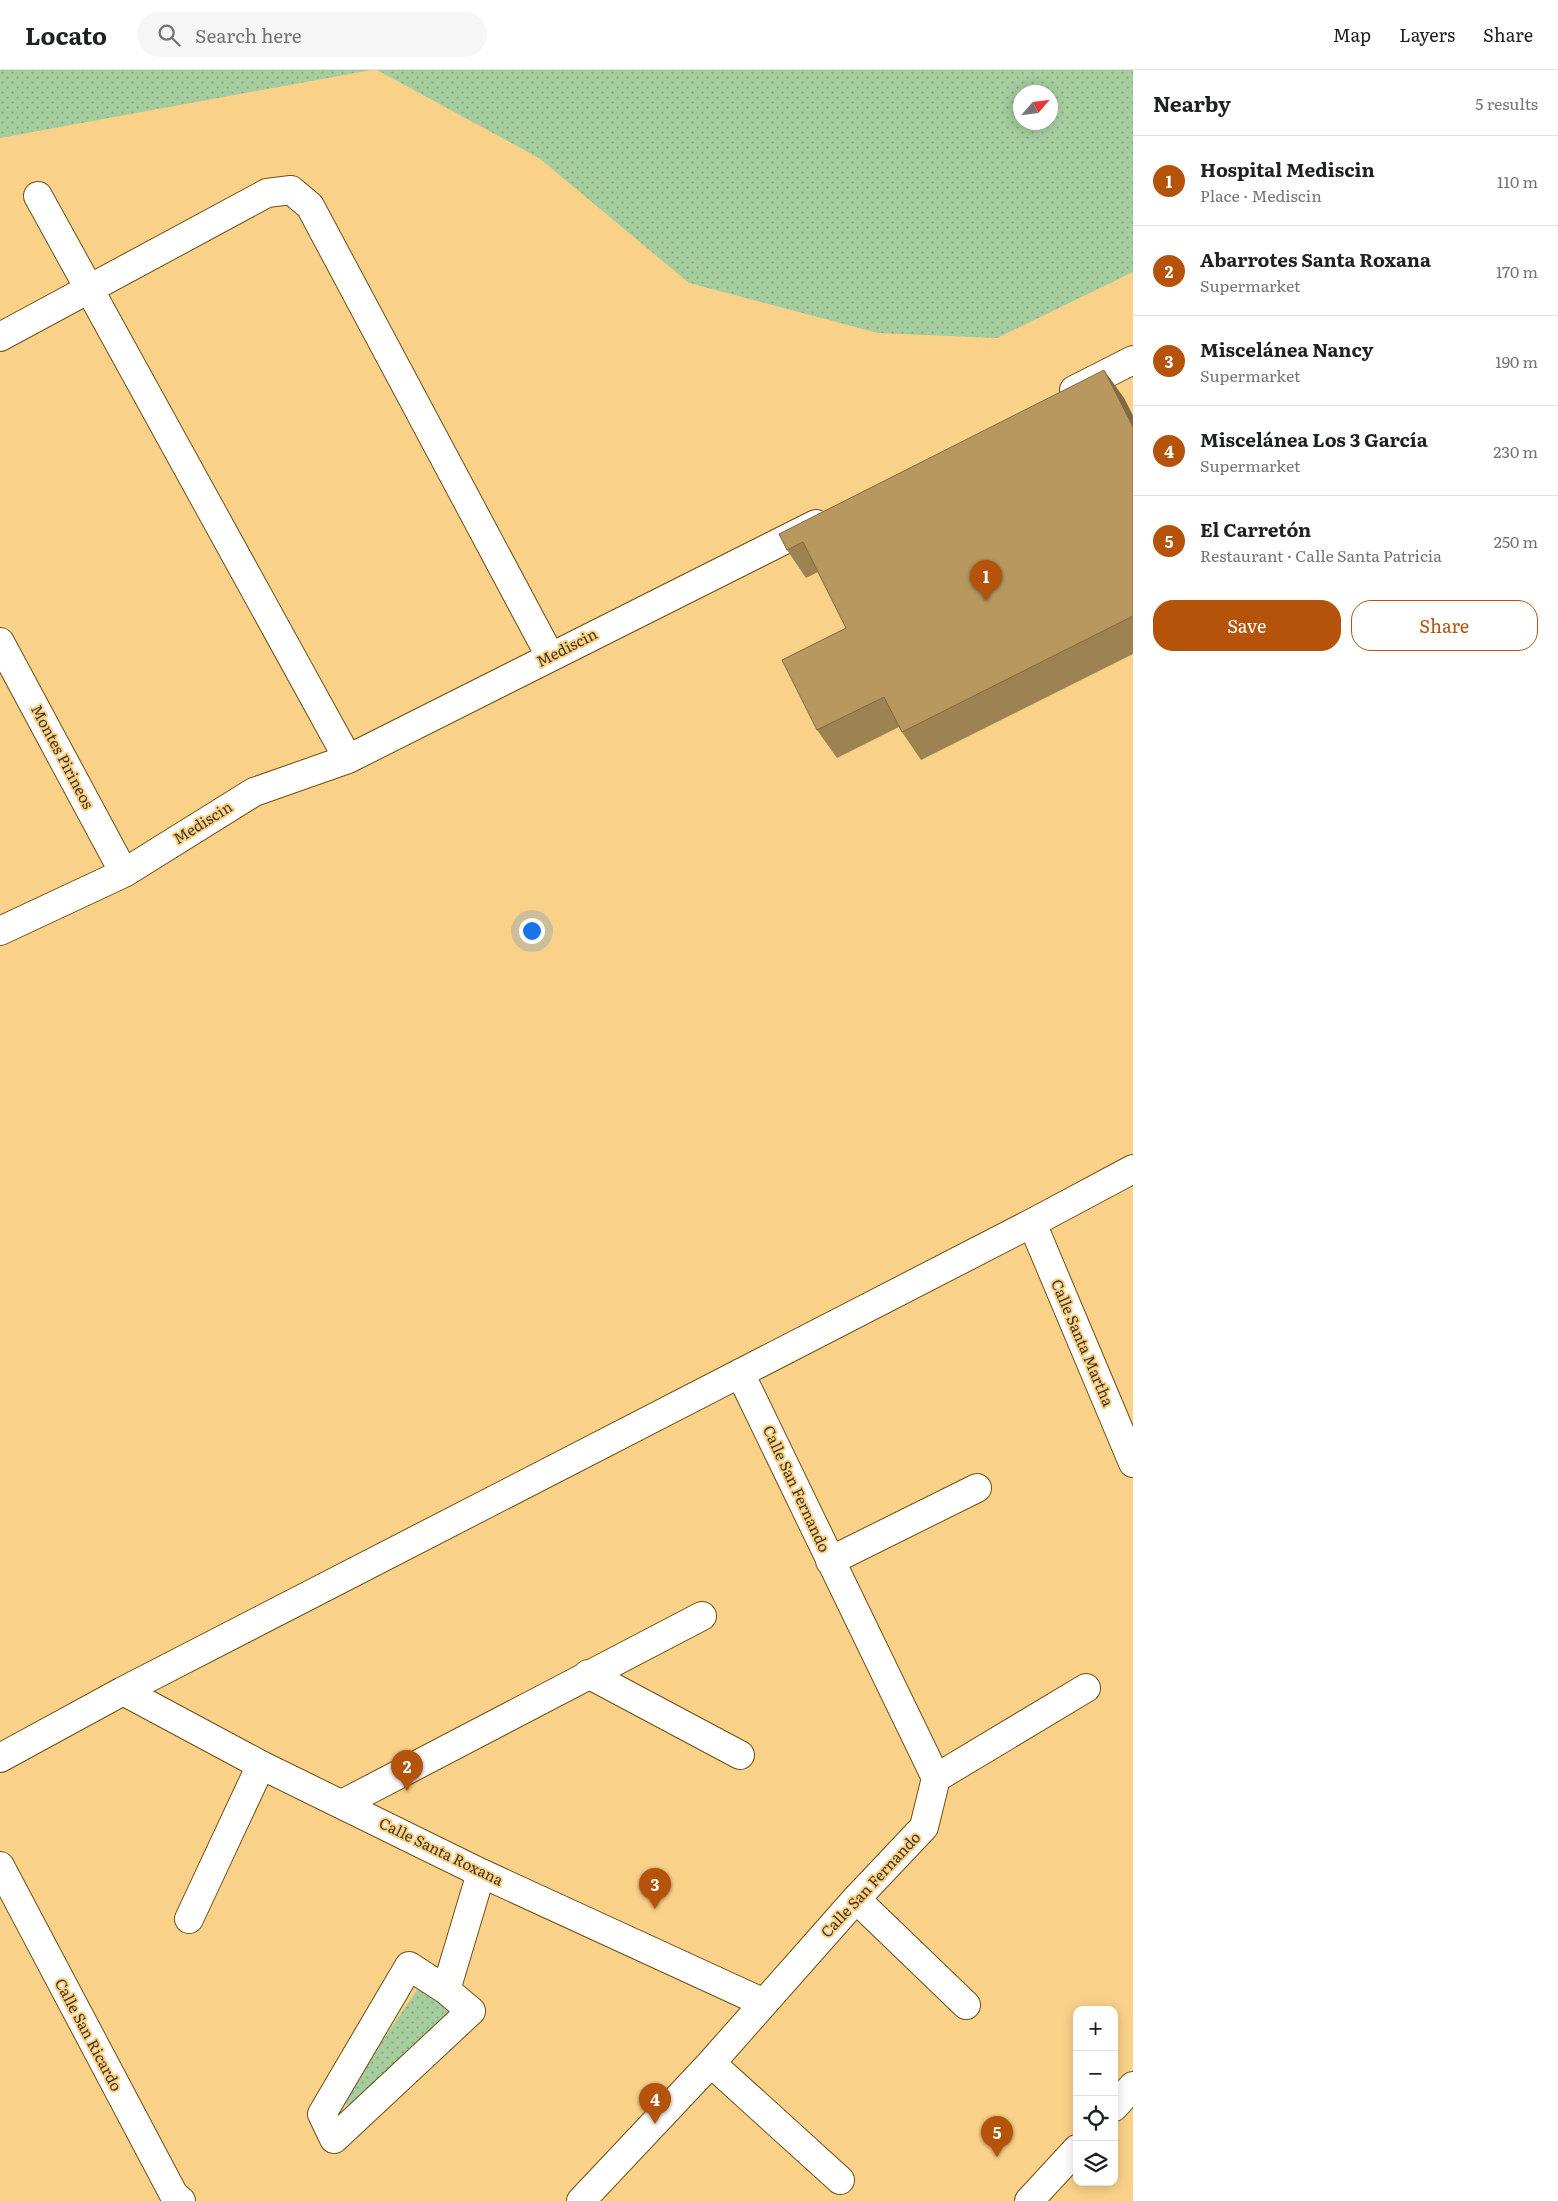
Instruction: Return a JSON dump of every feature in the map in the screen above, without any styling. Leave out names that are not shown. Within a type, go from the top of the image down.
[{"type":"street","points":[[0,337],[267,193],[291,190],[310,206],[550,656]]},
{"type":"street","points":[[38,196],[348,759]]},
{"type":"street","points":[[1055,400],[1133,360]]},
{"type":"street","name":"Mediscin","points":[[0,931],[124,873],[254,792],[348,759],[838,512]]},
{"type":"street","name":"Montes Pirineos","points":[[0,642],[124,873]]},
{"type":"street","points":[[0,1758],[123,1692],[1032,1223],[1133,1169]]},
{"type":"street","name":"Calle Santa Martha","points":[[1032,1223],[1133,1463]]},
{"type":"street","name":"Calle San Fernando","points":[[581,2201],[711,2063],[856,1899],[924,1827],[936,1778],[740,1373]]},
{"type":"street","points":[[830,1561],[977,1488]]},
{"type":"street","points":[[342,1804],[702,1616]]},
{"type":"street","points":[[588,1674],[740,1755]]},
{"type":"street","points":[[936,1778],[1086,1688]]},
{"type":"street","name":"Calle Santa Roxana","points":[[123,1692],[261,1765],[481,1873],[764,2003]]},
{"type":"street","points":[[189,1919],[261,1765]]},
{"type":"street","name":"Calle San Ricardo","points":[[0,1866],[137,2127],[174,2195],[180,2201]]},
{"type":"street","points":[[446,1990],[481,1873]]},
{"type":"street","points":[[856,1899],[966,2005]]},
{"type":"street","points":[[409,1966],[446,1990],[471,2011],[334,2139],[322,2114],[409,1966]]},
{"type":"street","points":[[711,2063],[840,2180]]},
{"type":"street","points":[[1118,2103],[1133,2086]]},
{"type":"street","points":[[1038,2198],[1073,2154]]},
{"type":"green space","points":[[0,70],[371,70],[0,138]]},
{"type":"green space","points":[[377,70],[1133,70],[1133,272],[997,338],[878,333],[689,283],[539,158]]},
{"type":"green space","points":[[421,1984],[454,2006],[356,2105],[340,2104]]},
{"type":"building","points":[[1104,370],[1133,427],[1133,616],[902,732],[884,697],[817,730],[782,660],[846,628],[803,542],[787,550],[779,534]]},
{"type":"place","name":"Hospital Mediscin","points":[[986,601]]},
{"type":"place","name":"Abarrotes Santa Roxana","points":[[407,1791]]},
{"type":"place","name":"Miscelánea Nancy","points":[[655,1909]]},
{"type":"place","name":"Miscelánea Los 3 García","points":[[655,2124]]},
{"type":"place","name":"El Carretón","points":[[997,2157]]}]
